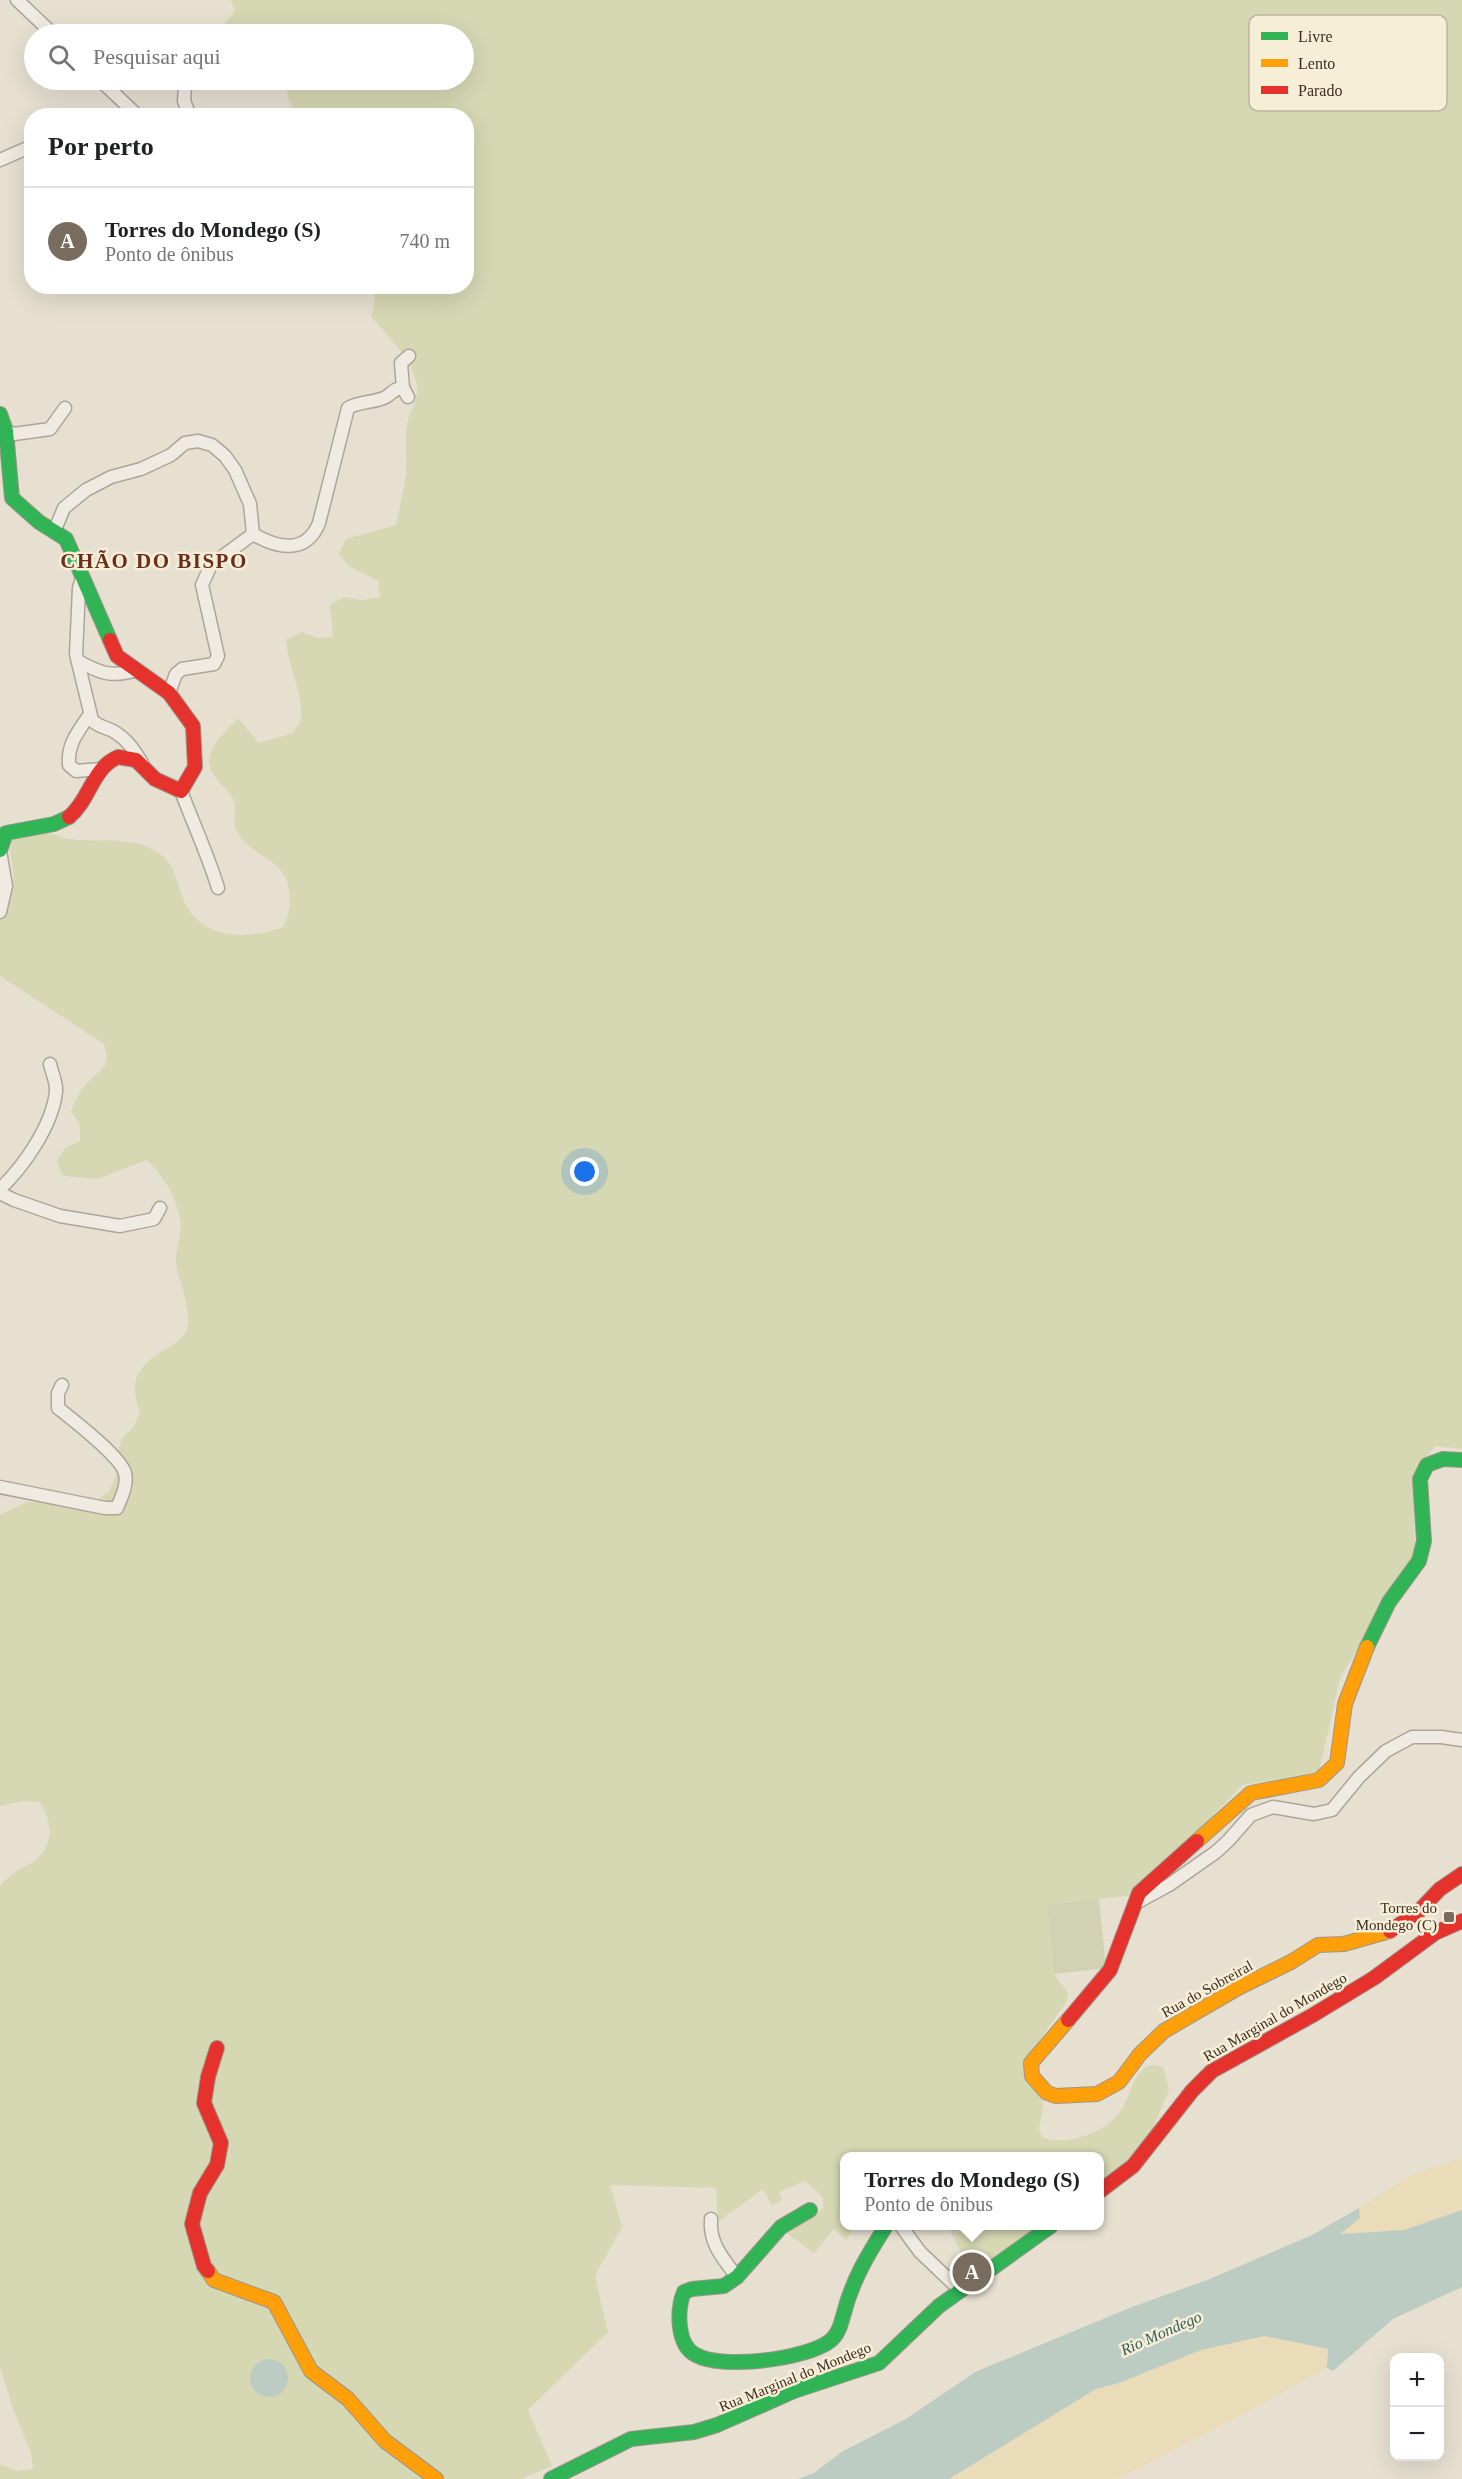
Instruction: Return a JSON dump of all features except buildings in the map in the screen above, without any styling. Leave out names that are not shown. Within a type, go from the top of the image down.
[{"type":"street","points":[[17,0],[42,24]]},
{"type":"street","points":[[111,90],[130,108]]},
{"type":"street","points":[[185,90],[184,101],[187,108]]},
{"type":"street","points":[[0,160],[24,150]]},
{"type":"street","points":[[253,534],[266,542],[278,544],[300,545],[309,541],[319,523],[348,408],[384,398],[398,388],[405,393],[401,363],[409,356]]},
{"type":"street","points":[[6,431],[14,434],[50,429],[64,408]]},
{"type":"street","points":[[0,414],[6,431],[5,480],[12,498],[39,522],[66,539],[117,656],[169,693],[193,726],[195,766],[181,791]]},
{"type":"street","points":[[54,532],[64,508],[86,490],[111,477],[141,469],[171,455],[185,443],[198,441],[212,445],[225,456],[235,470],[249,504],[253,534]]},
{"type":"street","points":[[169,693],[176,674],[182,669],[214,664],[218,656],[202,585],[211,565],[253,534]]},
{"type":"street","points":[[82,576],[79,588],[78,661],[87,692],[90,714],[95,724],[110,729],[129,743],[152,777],[181,791],[195,830],[208,854],[218,888]]},
{"type":"street","points":[[78,661],[96,671],[112,675],[137,670]]},
{"type":"street","points":[[90,714],[78,729],[68,755],[69,765],[76,771],[101,769]]},
{"type":"street","points":[[0,912],[6,886],[0,851],[6,833],[21,828],[57,825],[78,810],[108,760],[120,756],[130,757],[143,765]]},
{"type":"street","points":[[50,1064],[56,1089],[53,1104],[42,1131],[13,1177],[0,1191],[14,1200],[60,1216],[120,1226],[154,1219],[160,1208]]},
{"type":"street","points":[[0,1487],[105,1508],[117,1508],[125,1489],[125,1473],[116,1459],[58,1408],[57,1393],[62,1385]]},
{"type":"street","name":"Rua do Sobreiral","points":[[1462,1460],[1443,1459],[1427,1466],[1420,1479],[1424,1541],[1419,1561],[1389,1602],[1360,1661],[1345,1704],[1337,1763],[1319,1780],[1251,1793],[1139,1893],[1110,1970],[1031,2063],[1032,2076],[1047,2093],[1056,2096],[1097,2094],[1119,2082],[1140,2054],[1174,2025],[1318,1945],[1344,1944],[1388,1932],[1418,1912],[1440,1889],[1462,1874]]},
{"type":"street","points":[[1133,1905],[1169,1885],[1215,1852],[1251,1815],[1273,1807],[1314,1814],[1332,1810],[1359,1777],[1386,1751],[1412,1737],[1462,1740]]},
{"type":"street","name":"Rua Marginal do Mondego","points":[[1104,2187],[1133,2166],[1192,2091],[1212,2072],[1374,1978],[1435,1933],[1462,1921]]},
{"type":"street","points":[[217,2048],[208,2077],[204,2103],[221,2144],[217,2165],[200,2193],[192,2224],[204,2266],[214,2280],[274,2302],[311,2371],[348,2400],[385,2441],[436,2479]]},
{"type":"street","points":[[810,2210],[781,2228],[737,2277],[724,2286],[684,2292],[678,2303],[678,2316],[688,2349],[695,2356],[724,2361],[786,2359],[807,2354],[833,2340],[842,2320],[853,2281],[884,2230]]},
{"type":"street","points":[[711,2219],[710,2229],[714,2245],[737,2277]]},
{"type":"street","points":[[904,2230],[920,2252],[960,2290]]},
{"type":"street","name":"Rua Marginal do Mondego","points":[[551,2479],[632,2439],[694,2432],[717,2425],[795,2391],[879,2363],[939,2306],[1045,2230]]},
{"type":"green space","points":[[231,0],[1462,0],[1462,1449],[1435,1446],[1413,1474],[1415,1554],[1340,1678],[1319,1772],[1243,1785],[1134,1895],[1047,1905],[1054,1974],[1068,1993],[1067,2001],[1034,2048],[1043,2106],[1039,2130],[1042,2137],[1052,2140],[1075,2139],[1097,2131],[1116,2117],[1122,2109],[1141,2071],[1154,2065],[1163,2067],[1169,2090],[1144,2149],[1104,2179],[1104,2152],[840,2152],[840,2230],[852,2230],[846,2240],[834,2229],[814,2253],[786,2232],[814,2217],[823,2208],[823,2197],[805,2181],[779,2192],[782,2200],[772,2206],[763,2189],[718,2222],[716,2188],[610,2185],[622,2227],[595,2276],[608,2332],[528,2410],[552,2466],[521,2479],[0,2479],[0,2464],[17,2471],[33,2469],[31,2453],[13,2409],[0,2366],[0,1886],[41,1855],[48,1841],[49,1825],[40,1802],[23,1801],[0,1806],[0,1515],[27,1502],[95,1502],[109,1491],[116,1476],[116,1459],[122,1438],[133,1428],[140,1413],[135,1390],[138,1374],[150,1360],[182,1337],[188,1326],[186,1300],[176,1263],[180,1219],[172,1195],[158,1172],[147,1160],[97,1179],[63,1176],[57,1162],[65,1148],[80,1141],[80,1125],[71,1111],[83,1088],[102,1069],[107,1057],[104,1044],[0,976],[0,903],[14,877],[10,849],[12,840],[43,832],[69,839],[127,842],[149,847],[168,862],[190,911],[211,929],[238,935],[283,927],[289,906],[287,880],[275,865],[251,848],[237,832],[234,801],[210,768],[211,752],[220,737],[238,718],[259,743],[293,733],[300,720],[301,707],[286,640],[302,632],[318,638],[333,637],[330,605],[344,597],[361,600],[380,597],[378,581],[349,566],[339,554],[346,539],[396,525],[406,475],[407,424],[416,400],[417,385],[405,357],[371,317],[375,301],[374,294],[474,294],[474,108],[294,108],[288,99],[287,90],[474,90],[474,24],[224,24],[235,11]]},
{"type":"green space","points":[[1099,1899],[1106,1968],[1054,1974],[1047,1905]]},
{"type":"green space","points":[[950,2230],[1037,2230],[973,2278]]},
{"type":"sand","points":[[1462,2158],[1462,2210],[1404,2230],[1339,2234],[1360,2218],[1359,2208],[1411,2175]]},
{"type":"sand","points":[[1266,2336],[1328,2349],[1327,2368],[1117,2479],[949,2479],[1096,2389],[1119,2383],[1201,2350]]},
{"type":"water","name":"Rio Mondego","points":[[1359,2208],[1360,2218],[1340,2234],[1404,2230],[1462,2210],[1462,2287],[1393,2319],[1333,2371],[1327,2368],[1328,2349],[1265,2336],[1201,2350],[1119,2383],[1096,2389],[949,2479],[798,2479],[814,2473],[843,2451],[906,2419],[975,2372],[1132,2307],[1207,2280],[1312,2235]]},
{"type":"water","points":[[269,2359],[282,2365],[288,2378],[282,2391],[269,2397],[256,2391],[250,2378],[256,2365]]},
{"type":"traffic: fast","points":[[0,414],[6,431],[12,498],[39,522],[66,539],[110,640]]},
{"type":"traffic: fast","points":[[0,850],[6,833],[54,824],[69,817]]},
{"type":"traffic: fast","points":[[1367,1647],[1389,1602],[1419,1561],[1424,1541],[1420,1479],[1427,1465],[1443,1459],[1462,1460]]},
{"type":"traffic: fast","points":[[810,2210],[781,2227],[737,2277],[724,2286],[684,2292],[679,2317],[682,2335],[689,2350],[708,2359],[744,2362],[803,2353],[830,2341],[839,2328],[851,2290],[861,2268],[884,2230]]},
{"type":"traffic: fast","points":[[551,2479],[631,2439],[694,2432],[717,2425],[794,2391],[879,2363],[939,2306],[1045,2230]]},
{"type":"traffic: slow","points":[[1197,1841],[1251,1793],[1319,1780],[1337,1763],[1345,1704],[1367,1647]]},
{"type":"traffic: slow","points":[[1068,2020],[1031,2063],[1032,2076],[1047,2093],[1056,2096],[1097,2094],[1119,2082],[1140,2054],[1164,2031],[1238,1988],[1291,1962],[1318,1945],[1344,1944],[1390,1931]]},
{"type":"traffic: slow","points":[[208,2271],[214,2280],[274,2302],[311,2371],[348,2399],[385,2441],[436,2479]]},
{"type":"traffic: jam","points":[[69,817],[82,802],[102,769],[118,757],[136,760],[155,779],[181,791],[195,767],[193,726],[169,693],[117,656],[110,640]]},
{"type":"traffic: jam","points":[[1068,2020],[1110,1970],[1139,1893],[1197,1841]]},
{"type":"traffic: jam","points":[[1390,1931],[1418,1912],[1440,1889],[1462,1874]]},
{"type":"traffic: jam","points":[[1104,2188],[1133,2166],[1192,2091],[1212,2071],[1313,2015],[1374,1978],[1435,1933],[1462,1921]]},
{"type":"traffic: jam","points":[[208,2271],[204,2266],[192,2224],[200,2193],[217,2165],[221,2143],[204,2103],[208,2077],[217,2048]]},
{"type":"place","name":"Torres do Mondego (C)","points":[[1449,1917]]},
{"type":"place","name":"Torres do Mondego (S)","points":[[972,2272]]},
{"type":"district","name":"CHÃO DO BISPO","points":[[154,561]]}]
